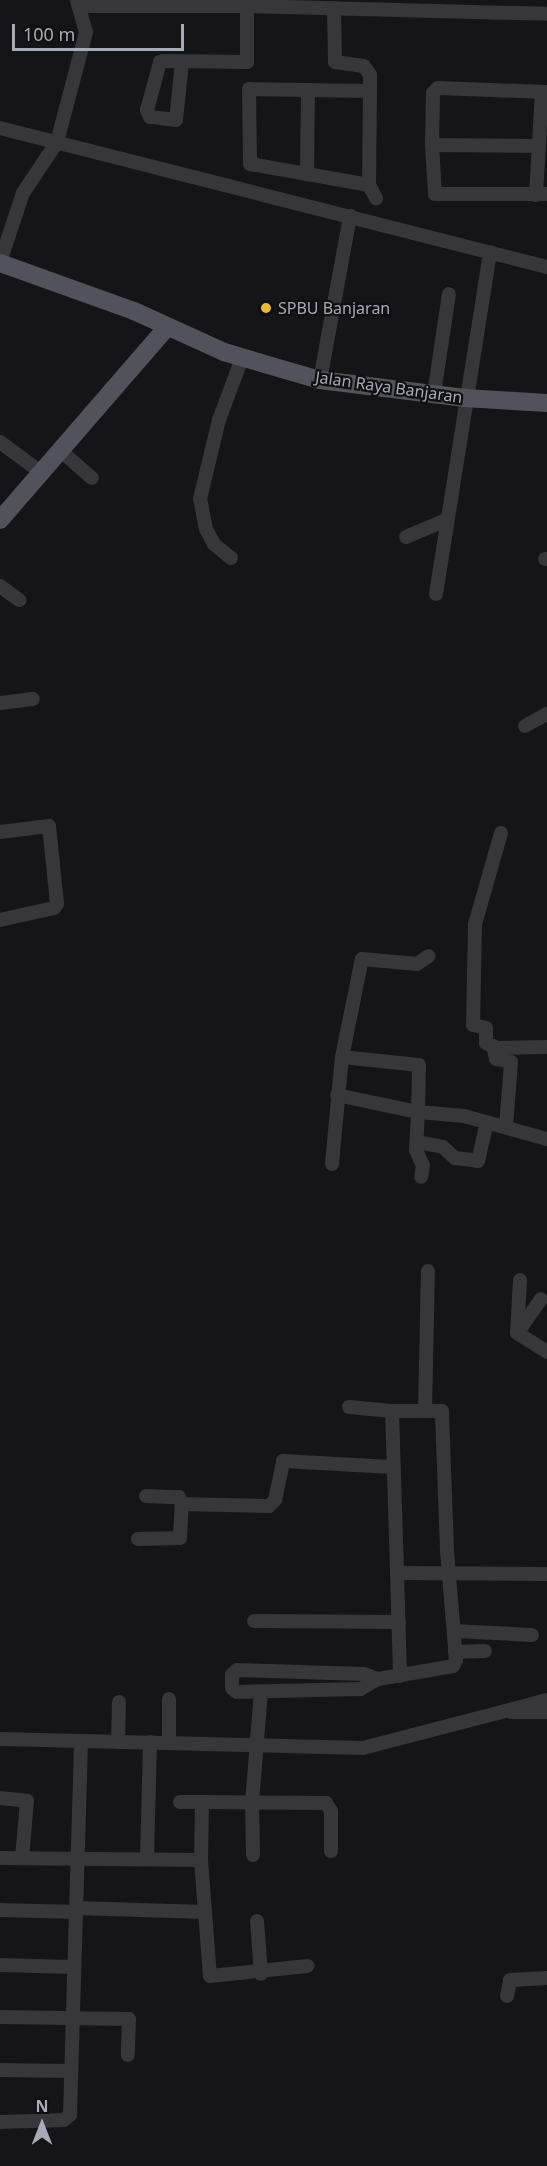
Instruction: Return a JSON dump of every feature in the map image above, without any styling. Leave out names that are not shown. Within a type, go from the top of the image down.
[{"type":"main road","name":"Jalan Raya Banjaran","points":[[0,262],[242,358],[320,380],[465,398],[547,403]]},
{"type":"main road","points":[[0,520],[167,327]]},
{"type":"street","points":[[0,262],[23,193],[57,142],[86,33],[78,3],[247,3],[547,15]]},
{"type":"street","points":[[247,3],[246,62],[249,89],[250,164],[307,174],[372,191],[370,75],[364,66],[335,62],[334,8]]},
{"type":"street","points":[[182,62],[246,62]]},
{"type":"street","points":[[438,88],[544,92],[539,146],[541,194],[435,194],[432,145],[434,93],[438,88]]},
{"type":"street","points":[[249,89],[370,91]]},
{"type":"street","points":[[307,174],[308,90]]},
{"type":"street","points":[[0,128],[547,267]]},
{"type":"street","points":[[432,145],[539,146]]},
{"type":"street","points":[[320,380],[350,216]]},
{"type":"street","points":[[436,594],[465,398],[490,252]]},
{"type":"street","points":[[434,394],[449,294]]},
{"type":"street","points":[[231,558],[213,544],[200,499],[219,420],[242,358]]},
{"type":"street","points":[[0,442],[42,473]]},
{"type":"street","points":[[61,451],[92,478]]},
{"type":"street","points":[[406,537],[446,519]]},
{"type":"street","points":[[0,586],[19,600]]},
{"type":"street","points":[[0,703],[33,699]]},
{"type":"street","points":[[525,726],[547,714]]},
{"type":"street","points":[[0,832],[49,826],[57,904],[54,908],[0,920]]},
{"type":"street","points":[[501,833],[472,942],[473,1025],[485,1027],[486,1043],[494,1048],[547,1047]]},
{"type":"street","points":[[332,1164],[342,1057],[362,959],[417,964],[429,956]]},
{"type":"street","points":[[494,1048],[496,1059],[512,1062],[506,1127]]},
{"type":"street","points":[[342,1057],[418,1065],[417,1142],[421,1177]]},
{"type":"street","points":[[337,1095],[418,1112],[464,1116],[543,1138]]},
{"type":"street","points":[[417,1142],[443,1148],[455,1158],[478,1161],[487,1123]]},
{"type":"street","points":[[425,1411],[428,1271]]},
{"type":"street","points":[[517,1333],[520,1280]]},
{"type":"street","points":[[517,1333],[541,1299]]},
{"type":"street","points":[[517,1333],[547,1352]]},
{"type":"street","points":[[349,1407],[392,1411],[442,1411],[455,1652],[453,1666],[444,1670],[378,1679],[361,1689],[235,1691],[233,1672],[364,1674],[378,1679]]},
{"type":"street","points":[[392,1411],[400,1676]]},
{"type":"street","points":[[182,1503],[269,1506],[275,1500],[283,1461],[392,1467]]},
{"type":"street","points":[[138,1539],[180,1538],[182,1503],[179,1497],[146,1496]]},
{"type":"street","points":[[397,1573],[543,1574]]},
{"type":"street","points":[[254,1621],[399,1622]]},
{"type":"street","points":[[454,1631],[532,1635]]},
{"type":"street","points":[[455,1652],[485,1651]]},
{"type":"street","points":[[253,1855],[252,1803],[261,1692]]},
{"type":"street","points":[[169,1742],[170,1699]]},
{"type":"street","points":[[0,1739],[373,1747],[497,1710],[547,1700]]},
{"type":"street","points":[[118,1742],[119,1702]]},
{"type":"street","points":[[497,1710],[547,1712]]},
{"type":"street","points":[[0,2122],[68,2118],[79,1859],[81,1741]]},
{"type":"street","points":[[147,1858],[150,1742]]},
{"type":"street","points":[[0,1798],[27,1801],[22,1858]]},
{"type":"street","points":[[180,1802],[326,1803],[331,1810],[331,1851]]},
{"type":"street","points":[[202,1803],[201,1860],[209,1974],[218,1978],[307,1966]]},
{"type":"street","points":[[0,1858],[201,1860]]},
{"type":"street","points":[[0,1910],[204,1912]]},
{"type":"street","points":[[257,1921],[261,1974]]},
{"type":"street","points":[[0,1965],[74,1967]]},
{"type":"street","points":[[507,1996],[510,1980],[547,1978]]},
{"type":"street","points":[[0,2017],[73,2016],[129,2019],[128,2055]]},
{"type":"street","points":[[0,2070],[70,2071]]},
{"type":"place","name":"SPBU Banjaran","points":[[266,308]]}]
